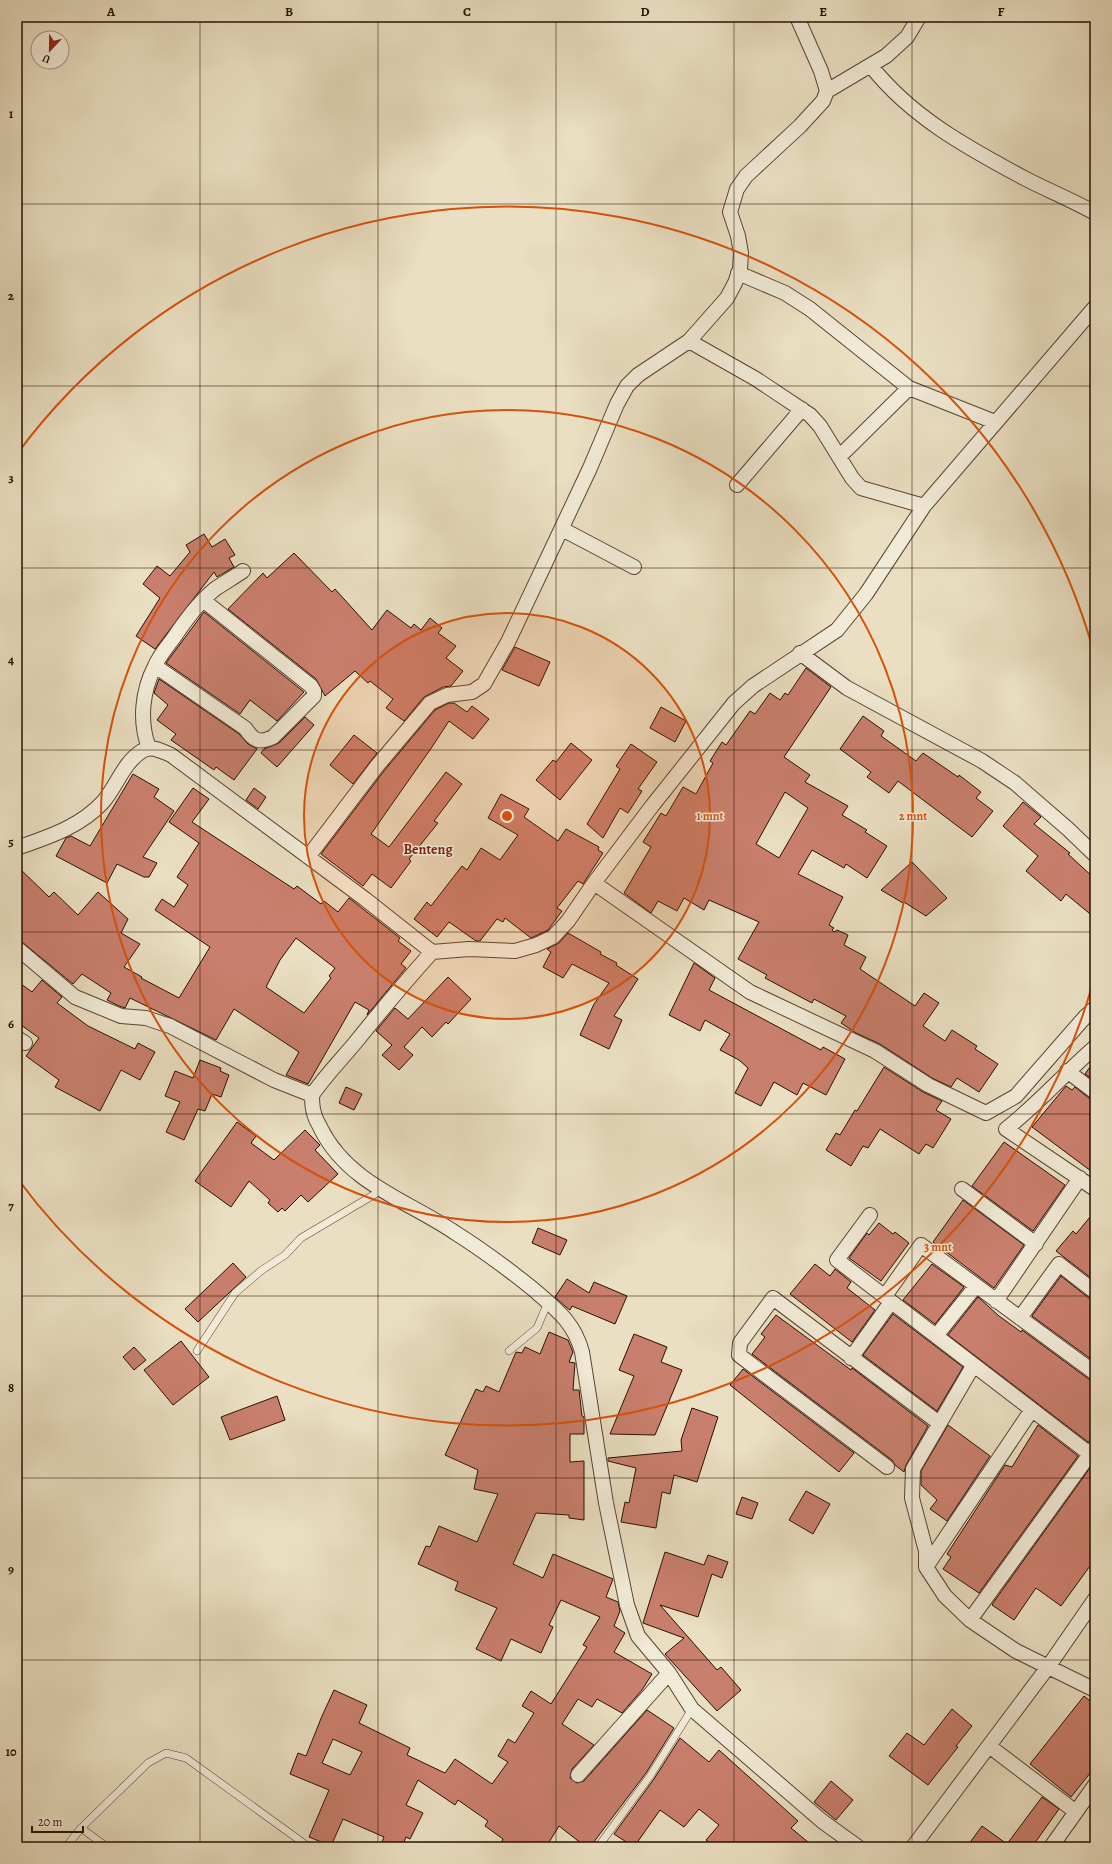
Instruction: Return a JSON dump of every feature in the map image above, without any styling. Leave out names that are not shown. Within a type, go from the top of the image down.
[{"type":"street","points":[[308,857],[377,766],[430,703],[447,695],[472,692],[484,684],[508,642],[562,529],[617,404],[627,386],[638,375],[689,341],[727,298],[735,283],[741,253],[738,236],[730,212],[737,189],[746,176],[800,126],[823,101],[827,91],[821,71],[797,17]]},
{"type":"street","points":[[827,91],[871,66],[897,48],[907,37],[919,17]]},
{"type":"street","points":[[871,66],[883,82],[902,100],[948,135],[1025,178],[1095,213]]},
{"type":"street","points":[[738,273],[786,293],[810,309],[909,388],[995,422]]},
{"type":"street","points":[[17,848],[58,834],[81,820],[103,802],[131,761],[142,750],[155,748],[171,755],[432,952],[469,949],[515,951],[536,945],[553,937],[568,921],[594,883],[652,806],[734,703],[753,686],[769,677],[800,653],[837,630],[852,613],[924,506],[1095,307]]},
{"type":"street","points":[[689,341],[756,379],[802,409],[820,426],[852,478],[861,488],[924,506]]},
{"type":"street","points":[[839,457],[909,388]]},
{"type":"street","points":[[737,485],[802,409]]},
{"type":"street","points":[[562,529],[634,567]]},
{"type":"street","points":[[149,748],[144,734],[142,720],[146,690],[154,666],[188,618],[203,600],[243,571]]},
{"type":"street","points":[[154,666],[245,728],[252,738],[258,741],[266,741],[273,737],[314,696],[314,691],[311,686],[203,600]]},
{"type":"street","points":[[800,653],[847,688],[982,761],[1015,783],[1068,829],[1095,855]]},
{"type":"street","points":[[594,883],[750,992],[875,1051],[928,1084],[986,1113],[1016,1096],[1085,1017],[1095,1008]]},
{"type":"street","points":[[17,948],[75,997],[121,1016],[146,1018],[170,1026],[274,1080],[312,1095]]},
{"type":"street","points":[[432,952],[380,1010],[323,1079],[312,1095],[314,1114],[328,1142],[339,1157],[355,1172],[382,1190],[454,1232],[526,1283],[572,1326],[578,1338],[606,1504],[627,1605],[638,1636],[669,1673],[692,1709],[822,1821],[858,1847]]},
{"type":"street","points":[[1095,1047],[1067,1071],[1033,1108],[1006,1129],[1095,1189]]},
{"type":"street","points":[[1067,1071],[1095,1092]]},
{"type":"street","points":[[996,1301],[1080,1178]]},
{"type":"street","points":[[962,1189],[1036,1244]]},
{"type":"street","points":[[870,1215],[837,1260],[1031,1411],[1093,1453],[970,1620]]},
{"type":"street","points":[[851,1358],[921,1245],[1095,1373]]},
{"type":"street","points":[[1020,1318],[1059,1264],[1095,1292]]},
{"type":"street","points":[[936,1336],[976,1286]]},
{"type":"street","points":[[888,1467],[739,1355],[740,1343],[773,1298],[939,1423]]},
{"type":"street","points":[[973,1366],[913,1469],[911,1483],[912,1498],[926,1551],[926,1567],[945,1596],[970,1620],[1016,1651],[1095,1690]]},
{"type":"street","points":[[926,1567],[1031,1411]]},
{"type":"street","points":[[913,1847],[1048,1667],[1095,1599]]},
{"type":"street","points":[[578,1775],[669,1673]]},
{"type":"street","points":[[989,1746],[1076,1812]]},
{"type":"street","points":[[1051,1847],[1076,1812],[1092,1794]]},
{"type":"lane","points":[[197,1351],[235,1293],[262,1270],[285,1255],[301,1238],[382,1190]]},
{"type":"lane","points":[[509,1352],[537,1328],[548,1302]]},
{"type":"lane","points":[[598,1847],[650,1776],[692,1709]]},
{"type":"lane","points":[[66,1847],[81,1828],[148,1763],[166,1753],[186,1758],[309,1847]]},
{"type":"lane","points":[[81,1828],[107,1847]]},
{"type":"building","points":[[204,534],[212,547],[225,539],[235,555],[229,558],[234,567],[217,577],[214,572],[155,649],[136,636],[160,598],[143,584],[157,566],[170,576],[190,552],[186,545]]},
{"type":"building","points":[[294,553],[332,592],[335,589],[372,630],[387,610],[411,628],[414,624],[421,630],[430,618],[442,628],[438,633],[456,646],[446,658],[463,671],[451,686],[443,687],[424,697],[404,721],[386,708],[393,699],[370,681],[368,683],[355,671],[325,696],[316,679],[228,609],[263,573],[267,578]]},
{"type":"building","points":[[204,612],[304,692],[277,721],[250,700],[240,714],[166,663]]},
{"type":"building","points":[[515,647],[550,662],[539,686],[502,670]]},
{"type":"building","points":[[806,668],[831,687],[784,757],[810,775],[805,782],[848,806],[842,815],[867,830],[865,832],[887,846],[867,878],[846,864],[844,868],[812,850],[798,874],[843,897],[829,925],[834,928],[832,930],[834,932],[837,930],[848,935],[844,945],[866,957],[860,969],[915,1006],[924,993],[939,1003],[923,1026],[945,1041],[952,1030],[977,1046],[975,1049],[998,1064],[979,1092],[957,1078],[951,1087],[932,1078],[880,1044],[856,1033],[841,1023],[846,1016],[814,999],[812,1003],[765,978],[767,975],[738,959],[759,922],[709,900],[704,910],[684,898],[677,911],[658,901],[651,913],[624,893],[651,847],[643,842],[661,813],[666,816],[683,787],[696,794],[713,763],[710,761],[722,742],[726,745],[750,711],[755,714],[770,693],[780,700],[785,693],[788,695]],"holes":[[[785,792],[808,808],[779,858],[756,844]]]},
{"type":"building","points":[[159,679],[239,734],[248,744],[257,749],[234,780],[216,767],[214,770],[171,740],[176,734],[157,720],[168,705],[154,693]]},
{"type":"building","points":[[449,703],[454,703],[467,712],[472,706],[489,719],[473,739],[449,721],[371,834],[389,847],[446,772],[462,784],[434,821],[438,823],[409,859],[411,861],[391,888],[372,874],[363,886],[321,854],[384,771],[435,710]]},
{"type":"building","points":[[661,707],[686,721],[675,742],[650,728]]},
{"type":"building","points":[[863,716],[884,731],[881,736],[916,761],[923,753],[958,777],[959,775],[981,792],[976,798],[993,811],[972,837],[898,781],[889,793],[867,777],[871,772],[840,749]]},
{"type":"building","points":[[305,717],[314,725],[277,767],[261,753],[264,749],[279,743]]},
{"type":"building","points":[[354,735],[377,753],[353,784],[330,765]]},
{"type":"building","points":[[571,743],[592,760],[560,800],[536,780],[553,760],[556,762]]},
{"type":"building","points":[[631,744],[657,762],[638,789],[642,791],[628,813],[620,808],[603,838],[587,824],[620,769],[616,766]]},
{"type":"building","points":[[133,774],[159,789],[154,797],[174,811],[143,857],[157,863],[149,877],[144,877],[117,864],[107,883],[56,856],[66,838],[71,836],[90,846]]},
{"type":"building","points":[[193,788],[209,799],[192,822],[294,889],[297,886],[321,904],[324,901],[338,912],[349,898],[400,938],[398,941],[411,951],[401,964],[406,968],[367,1015],[369,1010],[355,1002],[308,1084],[286,1075],[299,1052],[234,1009],[216,1040],[130,998],[125,1008],[119,1006],[107,1000],[111,993],[82,974],[73,984],[22,942],[17,940],[17,866],[49,897],[54,892],[78,915],[98,892],[128,919],[121,933],[140,944],[124,967],[142,977],[141,978],[179,998],[210,947],[155,910],[162,899],[174,907],[188,885],[177,877],[199,843],[169,822]],"holes":[[[296,938],[335,968],[329,976],[331,978],[304,1013],[266,987],[280,960]]]},
{"type":"building","points":[[254,788],[266,797],[258,809],[246,800]]},
{"type":"building","points":[[501,794],[529,809],[524,817],[558,841],[566,829],[599,847],[598,850],[603,853],[583,884],[578,881],[557,908],[562,911],[548,930],[531,938],[505,918],[503,922],[497,919],[480,941],[476,941],[449,922],[437,937],[414,919],[427,902],[431,906],[462,866],[467,870],[481,848],[500,860],[518,835],[488,818]]},
{"type":"building","points":[[1023,802],[1041,817],[1034,824],[1070,853],[1068,854],[1095,879],[1095,918],[1066,894],[1061,901],[1026,871],[1038,856],[1003,826]]},
{"type":"building","points":[[912,862],[947,898],[926,916],[881,890]]},
{"type":"building","points":[[568,933],[601,952],[600,954],[617,963],[616,965],[638,979],[614,1016],[622,1020],[609,1049],[580,1035],[594,1004],[609,983],[572,964],[563,978],[543,967],[551,952],[547,949],[559,943]]},
{"type":"building","points":[[694,963],[715,978],[709,990],[821,1050],[823,1047],[845,1059],[826,1095],[803,1083],[797,1095],[774,1082],[761,1106],[735,1093],[748,1068],[739,1060],[720,1050],[730,1034],[705,1020],[700,1031],[669,1015]]},
{"type":"building","points":[[448,977],[471,999],[448,1024],[446,1022],[432,1037],[422,1027],[404,1047],[413,1055],[399,1070],[382,1055],[392,1045],[376,1031],[395,1008],[408,1019]]},
{"type":"building","points":[[42,980],[62,997],[57,1003],[88,1026],[135,1049],[138,1043],[155,1052],[140,1080],[121,1070],[100,1111],[55,1087],[59,1080],[26,1056],[39,1038],[17,1022],[17,981],[32,992]]},
{"type":"building","points":[[200,1060],[221,1068],[220,1071],[229,1075],[221,1097],[212,1094],[205,1111],[198,1109],[184,1140],[166,1132],[180,1102],[165,1096],[175,1071],[193,1078]]},
{"type":"building","points":[[1095,1060],[1095,1081],[1085,1074]]},
{"type":"building","points":[[884,1067],[923,1092],[942,1101],[936,1110],[951,1119],[933,1148],[926,1144],[919,1154],[880,1129],[868,1148],[863,1146],[851,1166],[826,1150],[836,1133],[840,1135],[855,1110],[857,1111]]},
{"type":"building","points":[[1066,1086],[1072,1090],[1075,1087],[1090,1099],[1095,1100],[1095,1174],[1032,1127]]},
{"type":"building","points":[[346,1087],[362,1094],[354,1110],[339,1103]]},
{"type":"building","points":[[237,1122],[256,1136],[251,1143],[274,1160],[305,1130],[320,1145],[315,1150],[338,1174],[308,1202],[301,1195],[285,1211],[282,1208],[278,1212],[268,1203],[270,1200],[249,1181],[231,1207],[195,1181]]},
{"type":"building","points":[[1004,1142],[1065,1185],[1033,1231],[972,1186]]},
{"type":"building","points":[[963,1200],[1024,1245],[994,1288],[933,1242]]},
{"type":"building","points":[[1095,1211],[1095,1281],[1056,1251],[1073,1231],[1076,1234]]},
{"type":"building","points":[[879,1223],[893,1234],[895,1232],[909,1243],[881,1281],[849,1258],[867,1233],[869,1235]]},
{"type":"building","points":[[538,1228],[567,1240],[560,1255],[532,1243]]},
{"type":"building","points":[[233,1263],[246,1277],[198,1322],[185,1309]]},
{"type":"building","points":[[815,1264],[830,1276],[835,1269],[851,1282],[847,1288],[875,1310],[852,1342],[790,1294]]},
{"type":"building","points":[[932,1264],[964,1287],[935,1324],[903,1300]]},
{"type":"building","points":[[1061,1276],[1090,1299],[1095,1300],[1095,1362],[1032,1316]]},
{"type":"building","points":[[567,1279],[589,1293],[594,1282],[627,1296],[615,1324],[572,1306],[570,1310],[555,1297]]},
{"type":"building","points":[[978,1297],[999,1316],[1021,1332],[1022,1330],[1090,1380],[1095,1381],[1094,1439],[1088,1442],[948,1335]]},
{"type":"building","points":[[893,1314],[963,1367],[937,1411],[863,1355]]},
{"type":"building","points":[[776,1315],[851,1370],[852,1368],[928,1426],[906,1465],[904,1472],[895,1465],[892,1460],[752,1354],[765,1337],[761,1334]]},
{"type":"building","points":[[549,1332],[568,1340],[573,1352],[569,1362],[575,1363],[573,1390],[579,1390],[582,1416],[584,1417],[584,1434],[570,1434],[570,1462],[584,1461],[584,1520],[569,1518],[569,1515],[536,1513],[513,1564],[543,1578],[553,1554],[613,1579],[606,1597],[618,1602],[620,1611],[614,1626],[625,1633],[614,1652],[652,1674],[642,1690],[622,1713],[597,1699],[592,1707],[578,1699],[562,1724],[594,1745],[572,1769],[570,1778],[577,1783],[584,1781],[647,1710],[674,1728],[646,1773],[590,1847],[586,1847],[559,1826],[546,1847],[499,1847],[503,1839],[485,1826],[488,1821],[458,1800],[455,1805],[418,1780],[406,1805],[423,1813],[410,1839],[406,1837],[402,1847],[380,1847],[384,1837],[343,1819],[331,1846],[309,1837],[329,1790],[290,1774],[298,1753],[306,1756],[334,1690],[367,1705],[359,1723],[410,1748],[407,1755],[445,1773],[455,1759],[492,1784],[508,1762],[498,1756],[508,1739],[515,1743],[534,1713],[522,1706],[531,1691],[551,1704],[587,1647],[583,1645],[600,1617],[561,1600],[549,1625],[553,1627],[541,1653],[511,1639],[501,1661],[476,1649],[497,1608],[455,1590],[458,1582],[418,1564],[426,1546],[430,1547],[439,1526],[477,1542],[498,1494],[474,1489],[478,1470],[445,1455],[476,1389],[483,1392],[486,1386],[499,1392],[516,1352],[522,1353],[525,1347],[540,1354]],"holes":[[[333,1739],[362,1752],[350,1775],[322,1763]]]},
{"type":"building","points":[[634,1334],[667,1347],[661,1362],[682,1370],[655,1435],[610,1434],[634,1376],[619,1370]]},
{"type":"building","points":[[181,1341],[209,1377],[173,1405],[144,1370]]},
{"type":"building","points":[[134,1347],[146,1360],[134,1370],[123,1357]]},
{"type":"building","points":[[743,1369],[854,1453],[839,1472],[730,1385]]},
{"type":"building","points":[[277,1396],[285,1420],[230,1440],[221,1417]]},
{"type":"building","points":[[692,1408],[718,1417],[697,1482],[674,1475],[670,1494],[662,1492],[656,1528],[621,1522],[625,1502],[629,1503],[636,1468],[608,1461],[608,1458],[682,1451],[681,1440]]},
{"type":"building","points":[[948,1425],[990,1456],[947,1521],[930,1509],[937,1500],[921,1485],[921,1471]]},
{"type":"building","points":[[1038,1425],[1078,1456],[979,1593],[943,1569],[951,1557],[947,1554],[1005,1465],[1012,1467]]},
{"type":"building","points":[[1090,1468],[1095,1472],[1095,1559],[1061,1606],[1036,1588],[1014,1620],[992,1605],[993,1603]]},
{"type":"building","points":[[806,1491],[830,1504],[813,1534],[789,1520]]},
{"type":"building","points":[[742,1497],[758,1503],[752,1519],[736,1514]]},
{"type":"building","points":[[665,1552],[704,1565],[708,1555],[728,1562],[722,1578],[712,1574],[698,1617],[660,1605],[717,1670],[721,1667],[741,1690],[717,1711],[665,1654],[684,1638],[643,1623]]},
{"type":"building","points":[[1084,1696],[1095,1705],[1095,1767],[1071,1797],[1030,1764]]},
{"type":"building","points":[[952,1709],[972,1726],[956,1746],[958,1747],[928,1785],[889,1756],[907,1733],[924,1745]]},
{"type":"building","points":[[680,1738],[709,1762],[719,1750],[798,1821],[791,1828],[814,1847],[714,1847],[706,1840],[719,1825],[699,1809],[684,1827],[660,1810],[634,1847],[614,1834],[654,1779]]},
{"type":"building","points":[[831,1781],[853,1800],[836,1820],[814,1802]]},
{"type":"building","points":[[1042,1797],[1059,1809],[1032,1847],[979,1847],[971,1841],[982,1826],[1007,1844]]},
{"type":"district","name":"Benteng","points":[[428,849]]}]
